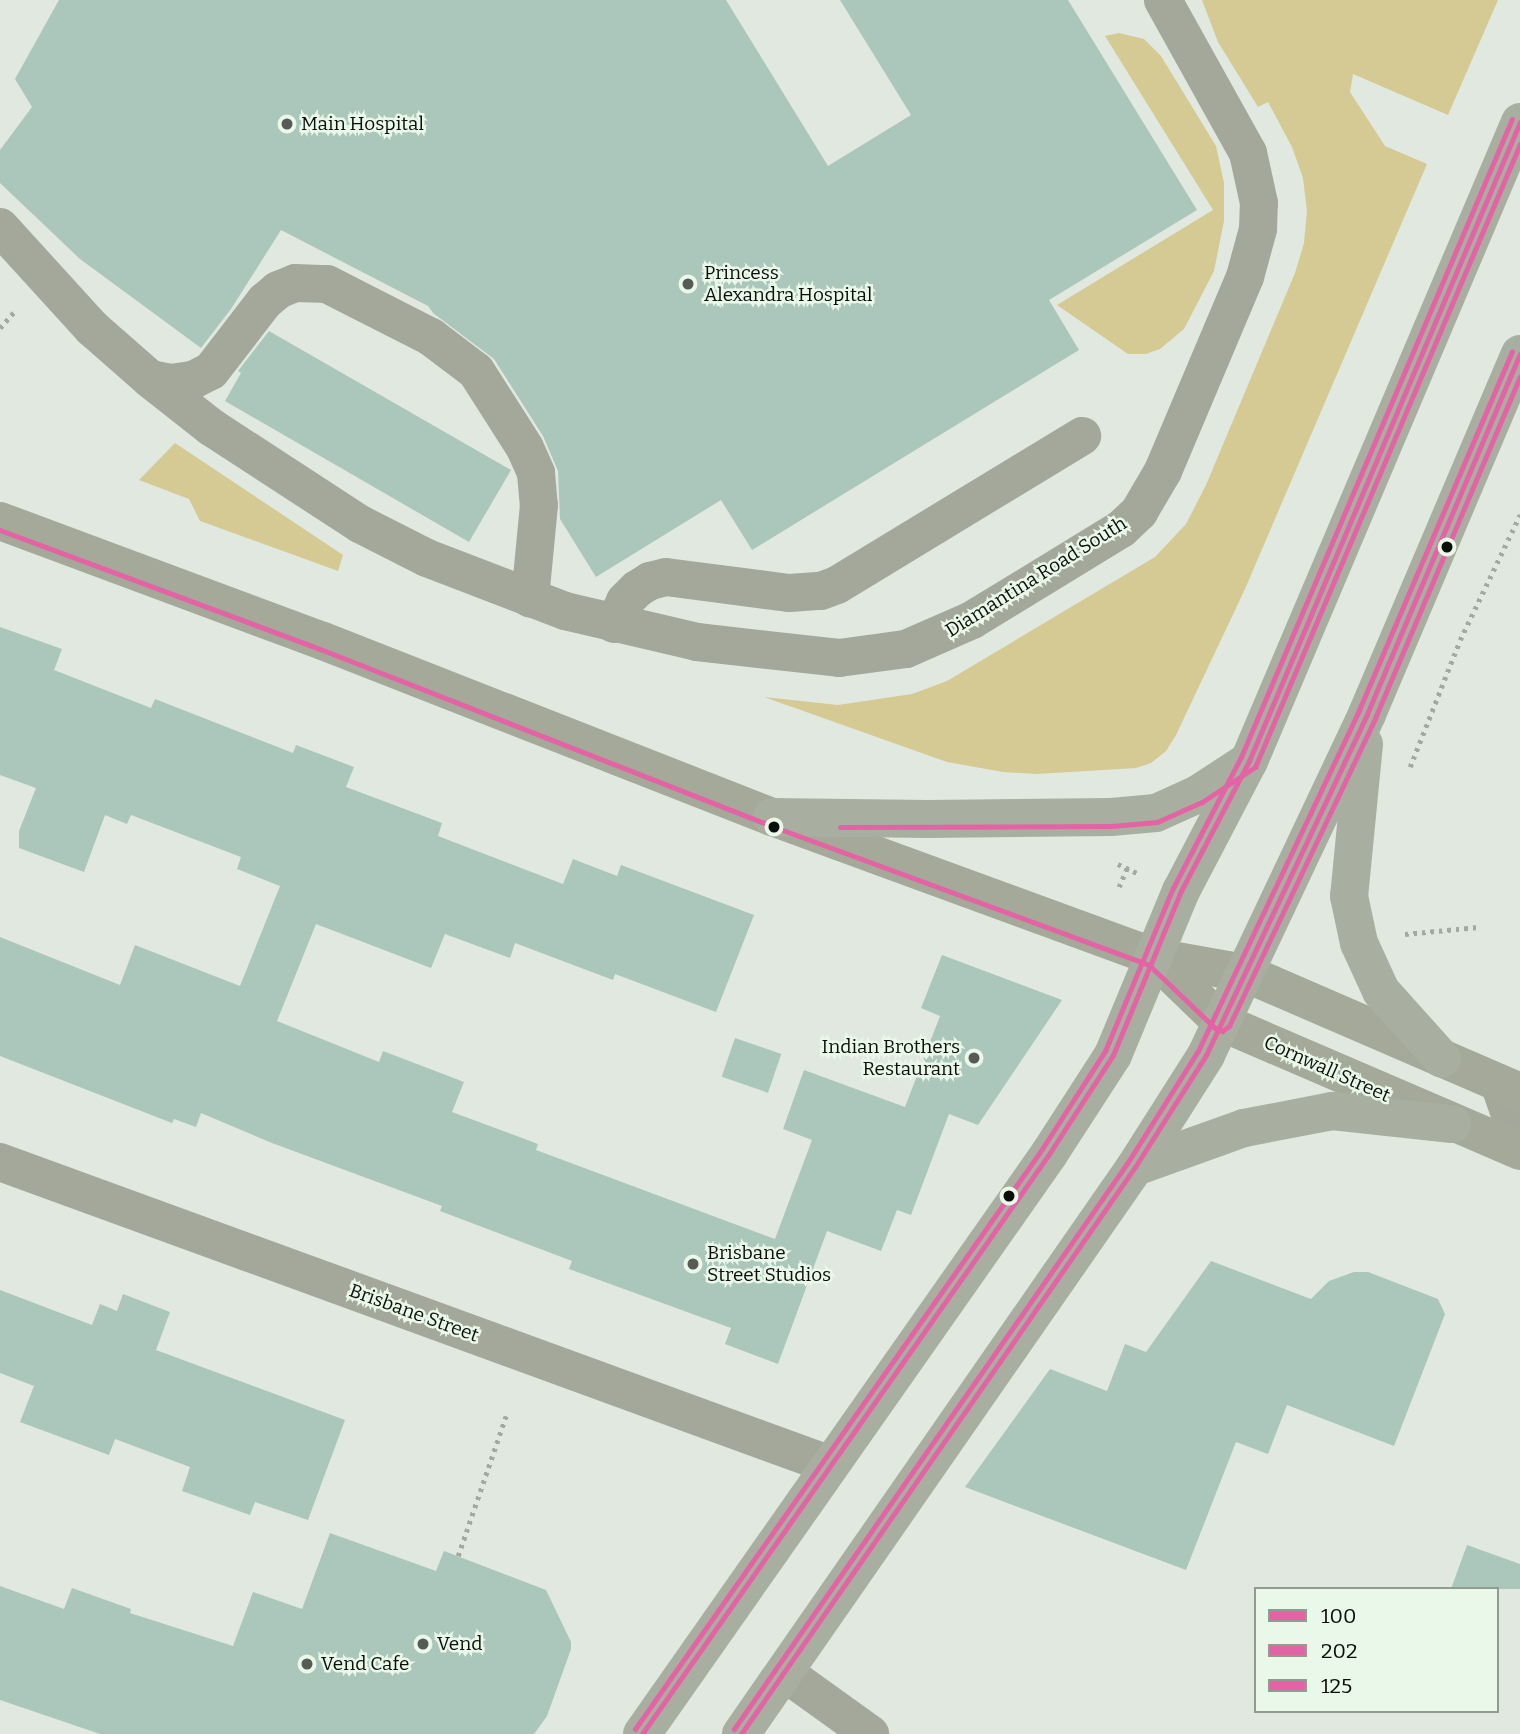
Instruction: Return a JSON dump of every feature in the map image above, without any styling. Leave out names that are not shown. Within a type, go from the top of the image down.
[{"type":"highway","points":[[642,1734],[828,1464],[1049,1154],[1113,1055],[1181,891],[1249,761],[1520,122]]},
{"type":"highway","points":[[741,1734],[1135,1167],[1206,1055],[1367,714],[1520,354]]},
{"type":"highway","points":[[1367,714],[1349,896],[1359,943],[1381,991],[1442,1059]]},
{"type":"highway","points":[[772,817],[928,819],[1111,817],[1156,813],[1198,794],[1249,761]]},
{"type":"highway","points":[[1135,1167],[1244,1128],[1332,1111],[1451,1124]]},
{"type":"main road","name":"Cornwall Street","points":[[0,521],[323,641],[772,817],[1153,957],[1245,973],[1510,1088]]},
{"type":"main road","name":"Cornwall Street","points":[[1153,957],[1221,1022],[1451,1124],[1520,1151]]},
{"type":"street","name":"Diamantina Road South","points":[[0,228],[92,328],[150,379],[253,457],[360,524],[427,558],[530,599],[614,624],[697,642],[808,656],[850,657],[906,649],[972,620],[1121,529],[1139,512],[1153,493],[1176,443],[1245,277],[1258,229],[1257,190],[1248,153],[1163,0]]},
{"type":"street","points":[[150,379],[171,383],[193,380],[211,371],[265,301],[278,290],[295,283],[327,284],[431,337],[476,371],[525,448],[536,473],[539,505],[530,599]]},
{"type":"street","points":[[614,624],[625,601],[637,589],[650,581],[666,577],[789,593],[821,591],[837,585],[1082,436]]},
{"type":"street","points":[[1510,1088],[1520,1143]]},
{"type":"street","name":"Brisbane Street","points":[[0,1162],[828,1464]]},
{"type":"street","points":[[785,1673],[870,1734]]},
{"type":"path","points":[[1408,772],[1461,640],[1520,515]]},
{"type":"path","points":[[1119,887],[1127,868]]},
{"type":"path","points":[[1396,935],[1479,927]]},
{"type":"path","points":[[458,1556],[506,1416]]},
{"type":"shaded area","points":[[1202,0],[1498,0],[1448,115],[1353,74],[1350,92],[1385,146],[1427,164],[1245,589],[1166,751],[1151,763],[1136,768],[1037,774],[1003,772],[947,762],[764,697],[838,705],[912,694],[947,681],[1155,557],[1186,524],[1206,485],[1295,273],[1304,243],[1307,211],[1303,178],[1292,147],[1268,102],[1258,107],[1218,42]]},
{"type":"shaded area","points":[[1119,33],[1144,39],[1161,56],[1216,146],[1224,183],[1224,221],[1214,271],[1184,329],[1160,349],[1146,354],[1128,354],[1057,305],[1213,210],[1105,36]]},
{"type":"shaded area","points":[[175,443],[343,555],[338,571],[200,521],[189,499],[139,480]]},
{"type":"building","points":[[59,0],[726,0],[828,166],[911,115],[840,0],[1068,0],[1197,210],[1049,300],[1079,350],[752,550],[721,500],[596,577],[560,519],[558,471],[543,436],[494,359],[433,313],[428,306],[281,230],[231,309],[201,348],[80,259],[0,183],[0,150],[32,107],[15,79]]},
{"type":"building","points":[[269,331],[511,470],[469,542],[225,401],[241,373],[238,371]]},
{"type":"building","points":[[0,627],[62,649],[54,670],[151,708],[155,699],[293,753],[296,745],[354,767],[346,787],[442,823],[438,836],[563,884],[573,859],[617,876],[621,865],[754,915],[716,1012],[615,974],[613,980],[515,943],[510,958],[445,934],[431,968],[316,924],[277,1021],[379,1062],[383,1051],[464,1082],[452,1112],[538,1144],[536,1150],[775,1239],[812,1140],[783,1129],[804,1070],[905,1107],[940,1016],[921,1008],[942,955],[1062,1000],[978,1125],[949,1114],[911,1215],[897,1210],[881,1251],[827,1231],[778,1364],[725,1344],[731,1328],[569,1269],[572,1261],[440,1211],[442,1206],[272,1143],[201,1113],[196,1127],[174,1119],[172,1123],[0,1056],[0,937],[120,985],[135,945],[240,986],[280,886],[237,869],[241,857],[131,815],[127,824],[105,815],[84,872],[19,848],[19,831],[36,788],[0,775]]},
{"type":"building","points":[[735,1038],[781,1054],[768,1093],[722,1077]]},
{"type":"building","points":[[1211,1261],[1311,1299],[1329,1281],[1354,1272],[1368,1272],[1438,1299],[1445,1314],[1394,1446],[1287,1405],[1268,1454],[1236,1442],[1186,1570],[965,1487],[1050,1369],[1107,1391],[1125,1344],[1146,1352]]},
{"type":"building","points":[[0,1290],[92,1325],[100,1304],[117,1311],[123,1294],[170,1312],[156,1350],[345,1420],[308,1520],[255,1502],[250,1515],[182,1491],[190,1467],[115,1439],[109,1455],[20,1422],[34,1386],[0,1373]]},
{"type":"building","points":[[330,1533],[436,1571],[444,1551],[546,1590],[571,1642],[571,1649],[547,1716],[534,1734],[100,1734],[0,1700],[0,1586],[64,1609],[72,1588],[131,1609],[130,1613],[233,1646],[253,1592],[302,1609]]},
{"type":"building","points":[[1467,1545],[1520,1564],[1520,1589],[1452,1587]]},
{"type":"transit line","name":"125","points":[[635,1729],[1042,1149],[1105,1051],[1173,888],[1241,757],[1512,119]]},
{"type":"transit line","name":"100","points":[[642,1734],[1049,1154],[1113,1055],[1181,891],[1249,761],[1520,122]]},
{"type":"transit line","name":"202","points":[[840,827],[1111,826],[1157,822],[1202,802],[1255,767],[1520,144]]},
{"type":"transit line","name":"125","points":[[734,1729],[1128,1162],[1198,1051],[1359,710],[1512,351]]},
{"type":"transit line","name":"100","points":[[741,1734],[1135,1167],[1206,1055],[1367,714],[1520,354]]},
{"type":"transit line","name":"202","points":[[0,530],[320,649],[769,825],[1149,965],[1215,1028],[1222,1031],[1229,1026],[1375,718],[1520,376]]},
{"type":"place","name":"Main Hospital","points":[[287,124]]},
{"type":"place","name":"Princess Alexandra Hospital","points":[[688,284]]},
{"type":"place","name":"Indian Brothers Restaurant","points":[[974,1058]]},
{"type":"place","name":"Brisbane Street Studios","points":[[693,1264]]},
{"type":"place","name":"Vend","points":[[423,1644]]},
{"type":"place","name":"Vend Cafe","points":[[307,1664]]}]
